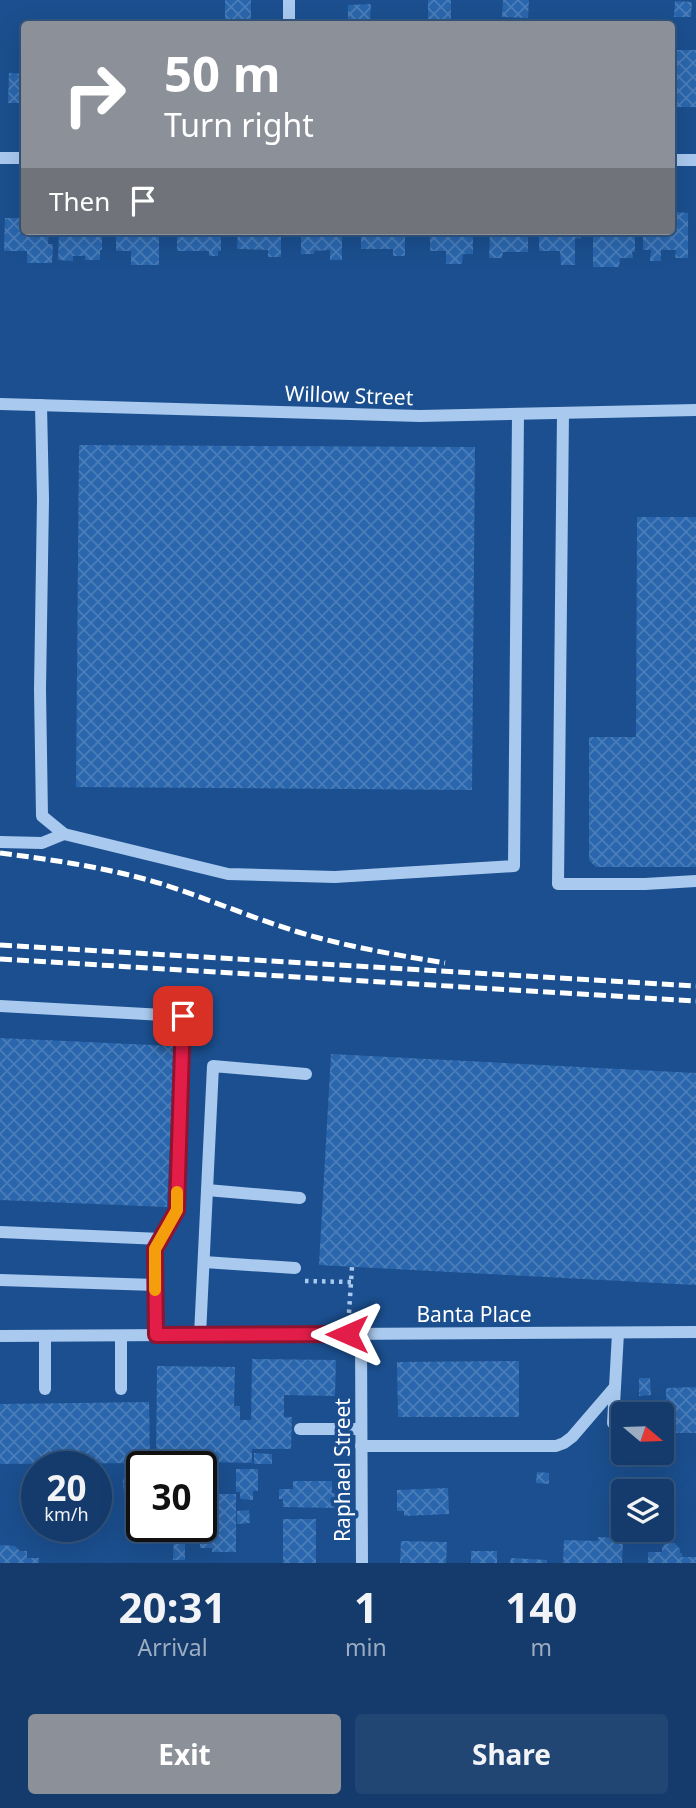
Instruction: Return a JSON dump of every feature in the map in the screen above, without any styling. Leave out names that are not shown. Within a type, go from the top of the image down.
[{"type":"street","points":[[289,0],[289,21]]},
{"type":"street","points":[[0,158],[21,158]]},
{"type":"street","points":[[675,160],[696,160]]},
{"type":"street","name":"Willow Street","points":[[0,404],[420,416],[696,410]]},
{"type":"street","points":[[41,405],[42,816],[64,834],[228,874],[335,877],[514,866],[517,414]]},
{"type":"street","points":[[563,413],[558,884],[696,881]]},
{"type":"street","points":[[0,842],[42,843],[64,834]]},
{"type":"street","points":[[0,1006],[183,1016],[177,1210],[155,1249],[156,1335]]},
{"type":"street","points":[[200,1335],[213,1066],[306,1074]]},
{"type":"street","points":[[207,1190],[300,1198]]},
{"type":"street","points":[[0,1232],[161,1239]]},
{"type":"street","points":[[204,1262],[295,1268]]},
{"type":"street","points":[[0,1280],[155,1285]]},
{"type":"street","name":"Banta Place","points":[[0,1336],[696,1332]]},
{"type":"street","points":[[614,1402],[618,1333]]},
{"type":"street","name":"Raphael Street","points":[[361,1334],[362,1563]]},
{"type":"street","points":[[45,1336],[46,1390]]},
{"type":"street","points":[[121,1336],[121,1389]]},
{"type":"street","points":[[361,1446],[556,1447],[572,1437],[615,1387]]},
{"type":"street","points":[[300,1429],[361,1429]]},
{"type":"path","points":[[349,1312],[352,1267]]},
{"type":"path","points":[[295,1268],[304,1269],[304,1280],[351,1282]]},
{"type":"building","points":[[225,0],[251,0],[251,20],[225,20]]},
{"type":"building","points":[[428,0],[451,0],[451,21],[428,21]]},
{"type":"building","points":[[503,0],[529,0],[528,18],[502,17]]},
{"type":"building","points":[[675,1],[692,2],[691,17],[674,17]]},
{"type":"building","points":[[371,4],[370,21],[348,21],[348,5]]},
{"type":"building","points":[[676,50],[696,50],[696,107],[675,107]]},
{"type":"building","points":[[9,73],[21,74],[21,103],[8,103]]},
{"type":"building","points":[[675,209],[677,212],[688,213],[688,258],[675,258],[676,250],[661,250],[661,261],[650,261],[651,250],[643,250],[643,235],[675,235]]},
{"type":"building","points":[[5,218],[21,218],[21,235],[49,235],[48,244],[53,244],[52,263],[27,263],[27,251],[4,251]]},
{"type":"building","points":[[59,235],[102,235],[100,260],[85,260],[85,256],[73,256],[73,261],[58,260]]},
{"type":"building","points":[[116,235],[159,235],[159,265],[131,265],[131,251],[116,251]]},
{"type":"building","points":[[177,235],[221,235],[221,251],[218,251],[218,256],[209,256],[209,251],[177,251]]},
{"type":"building","points":[[238,235],[281,235],[281,257],[268,257],[268,250],[237,249]]},
{"type":"building","points":[[301,235],[342,235],[342,260],[330,260],[330,250],[301,254]]},
{"type":"building","points":[[361,235],[405,235],[405,256],[393,256],[393,249],[361,249]]},
{"type":"building","points":[[430,235],[473,235],[473,254],[463,254],[462,264],[446,264],[446,251],[430,251]]},
{"type":"building","points":[[490,235],[528,235],[528,252],[503,252],[502,258],[489,258]]},
{"type":"building","points":[[539,235],[581,235],[581,239],[575,238],[575,265],[561,265],[560,251],[539,251]]},
{"type":"building","points":[[593,235],[635,235],[633,258],[620,258],[619,267],[593,267]]},
{"type":"building","points":[[79,445],[475,447],[472,790],[76,787]]},
{"type":"building","points":[[637,517],[696,517],[696,867],[596,867],[589,860],[589,737],[636,737]]},
{"type":"building","points":[[0,1038],[174,1046],[167,1207],[0,1200]]},
{"type":"building","points":[[331,1054],[696,1073],[696,1285],[319,1265]]},
{"type":"building","points":[[252,1359],[336,1360],[335,1396],[284,1395],[284,1417],[292,1417],[291,1449],[252,1449],[252,1463],[217,1462],[217,1451],[156,1451],[157,1366],[235,1367],[234,1406],[240,1406],[240,1420],[251,1420]]},
{"type":"building","points":[[519,1361],[519,1417],[398,1417],[397,1362]]},
{"type":"building","points":[[639,1378],[650,1378],[651,1395],[639,1396]]},
{"type":"building","points":[[696,1387],[696,1433],[674,1433],[674,1402],[666,1402],[666,1388]]},
{"type":"building","points":[[149,1402],[150,1451],[126,1451],[126,1463],[112,1463],[112,1451],[21,1451],[21,1464],[0,1464],[0,1404]]},
{"type":"building","points":[[254,1453],[272,1454],[272,1464],[254,1464]]},
{"type":"building","points":[[236,1469],[258,1469],[258,1491],[253,1491],[253,1500],[240,1499],[240,1492],[236,1492]]},
{"type":"building","points":[[537,1472],[549,1473],[549,1484],[536,1483]]},
{"type":"building","points":[[123,1479],[126,1479],[126,1495],[124,1495]]},
{"type":"building","points":[[293,1481],[332,1481],[335,1508],[283,1507],[283,1499],[279,1499],[279,1489],[293,1489]]},
{"type":"building","points":[[448,1488],[449,1514],[404,1516],[404,1511],[397,1511],[397,1490]]},
{"type":"building","points":[[217,1494],[236,1494],[236,1552],[212,1552],[212,1548],[200,1548],[200,1542],[217,1542]]},
{"type":"building","points":[[249,1510],[250,1523],[237,1524],[237,1511]]},
{"type":"building","points":[[283,1519],[316,1519],[316,1563],[283,1563]]},
{"type":"building","points":[[598,1537],[611,1538],[611,1542],[623,1542],[622,1563],[563,1563],[564,1540],[598,1541]]},
{"type":"building","points":[[401,1541],[447,1542],[446,1563],[400,1563]]},
{"type":"building","points":[[174,1542],[185,1542],[185,1560],[173,1560]]},
{"type":"building","points":[[666,1543],[674,1543],[680,1549],[682,1557],[696,1557],[696,1563],[648,1563],[648,1552],[662,1552]]},
{"type":"building","points":[[0,1545],[15,1546],[20,1551],[27,1551],[27,1558],[39,1558],[39,1563],[0,1563]]},
{"type":"building","points":[[471,1551],[497,1551],[497,1563],[471,1563]]},
{"type":"building","points":[[511,1558],[547,1560],[547,1563],[510,1563]]},
{"type":"railway","points":[[0,853],[122,873],[319,938],[445,963]]},
{"type":"railway","points":[[0,945],[696,986]]},
{"type":"railway","points":[[0,959],[696,1001]]},
{"type":"slow traffic","points":[[155,1290],[155,1249],[177,1210],[177,1192]]},
{"type":"route","points":[[183,1016],[177,1210],[155,1249],[156,1335],[347,1334]]}]
